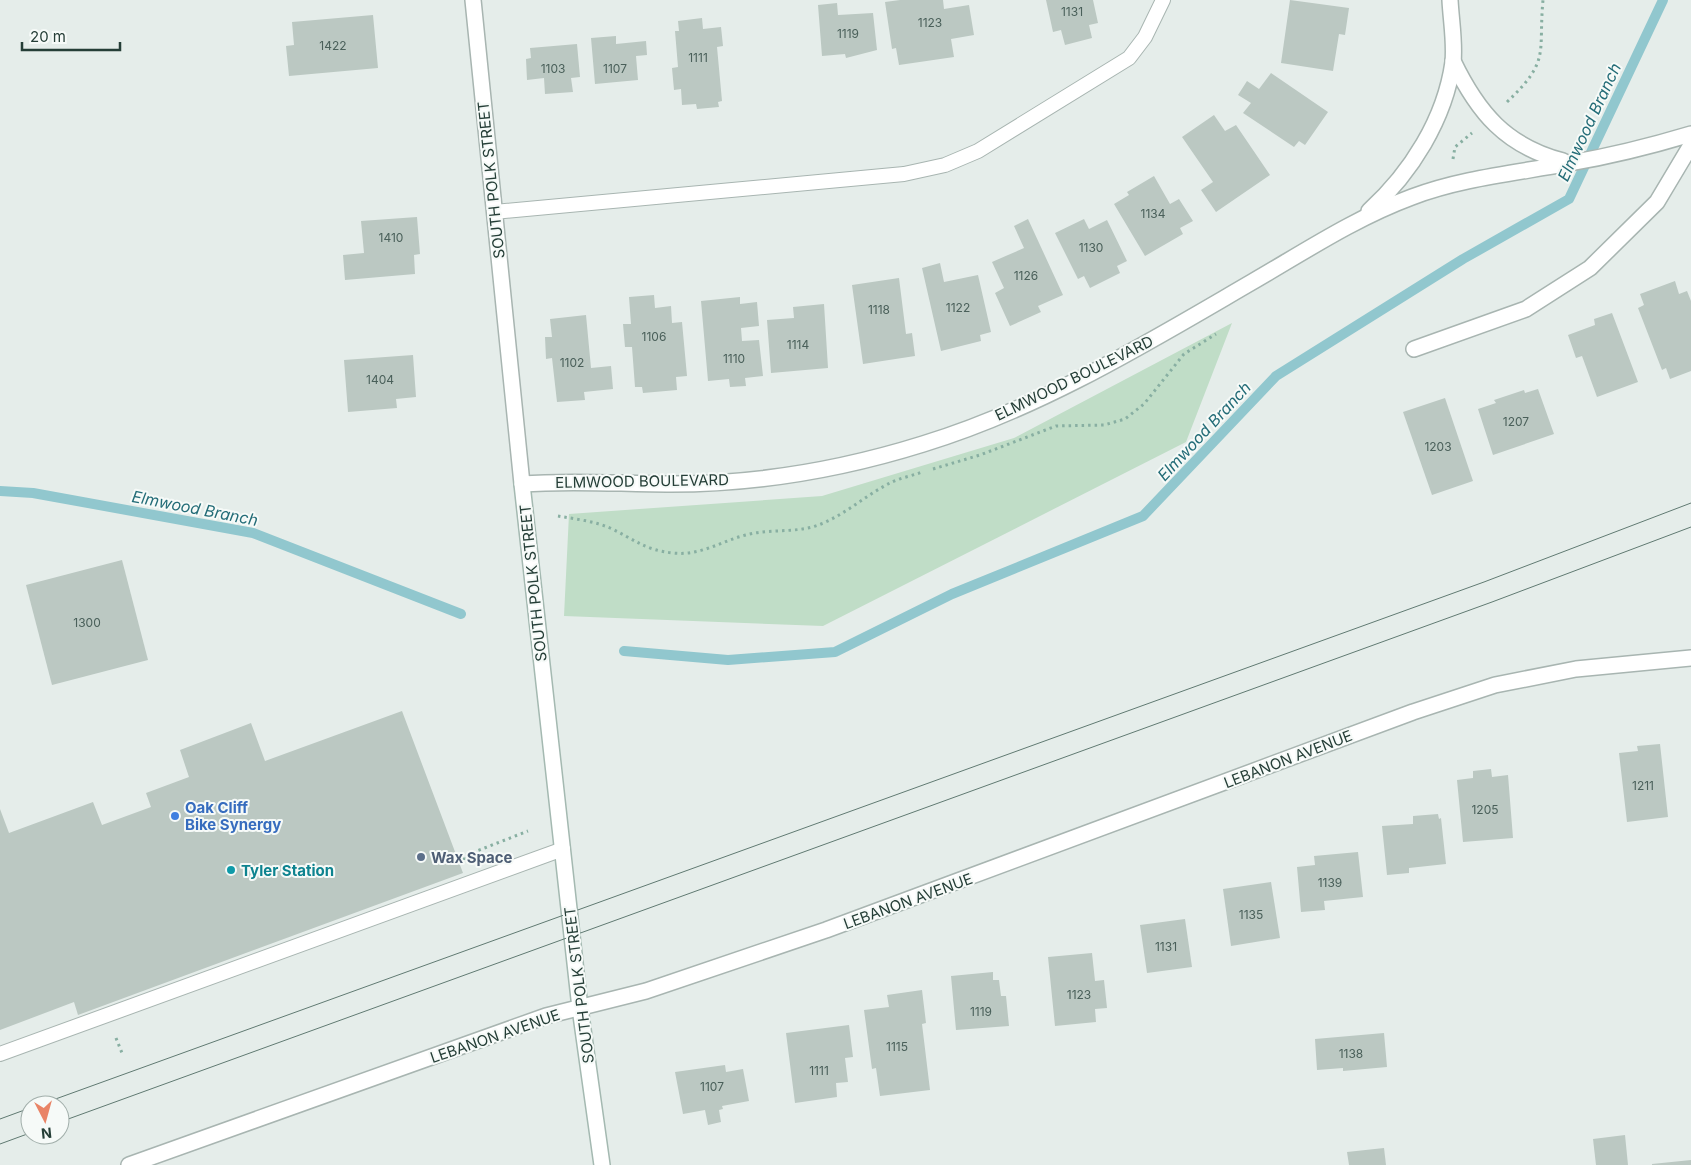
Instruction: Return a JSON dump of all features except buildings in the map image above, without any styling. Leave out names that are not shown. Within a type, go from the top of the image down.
[{"type":"street","name":"SOUTH POLK STREET","points":[[473,0],[522,484],[580,1008],[602,1165]]},
{"type":"street","points":[[1450,0],[1453,61],[1476,102],[1507,135],[1542,156],[1570,163]]},
{"type":"street","name":"ELMWOOD BOULEVARD","points":[[1362,218],[1383,198],[1419,152],[1433,125],[1444,96],[1453,61]]},
{"type":"street","name":"ELMWOOD BOULEVARD","points":[[522,484],[554,481],[674,484],[736,480],[797,473],[923,444],[1044,396],[1134,351],[1362,218],[1413,196],[1456,183],[1611,155],[1691,134]]},
{"type":"street","points":[[1414,349],[1526,308],[1590,268],[1658,202],[1691,145]]},
{"type":"street","name":"LEBANON AVENUE","points":[[133,1163],[546,1016],[646,991],[826,930],[1413,712],[1495,685],[1576,669],[1691,658]]},
{"type":"lane","points":[[494,212],[904,174],[944,165],[978,151],[1129,58],[1145,37],[1163,0]]},
{"type":"lane","points":[[0,1054],[563,849]]},
{"type":"path","points":[[1502,106],[1526,84],[1538,65],[1542,44],[1543,0]]},
{"type":"path","points":[[1454,164],[1455,147],[1474,131]]},
{"type":"path","points":[[464,866],[464,856],[528,831]]},
{"type":"green space","points":[[1232,323],[1186,442],[823,626],[564,616],[569,514],[822,496],[1014,438]]},
{"type":"waterway","name":"Elmwood Branch","points":[[624,651],[728,660],[835,652],[952,594],[1143,516],[1276,376],[1463,259],[1569,199],[1663,0]]},
{"type":"waterway","name":"Elmwood Branch","points":[[0,491],[33,493],[253,533],[461,614]]},
{"type":"tram line","points":[[67,1095],[1484,582],[1691,503]]},
{"type":"tram line","points":[[70,1118],[1492,602],[1691,527]]},
{"type":"tram line","points":[[0,1119],[20,1112]]},
{"type":"tram line","points":[[0,1144],[20,1137]]},
{"type":"place","name":"Oak Cliff Bike Synergy","points":[[175,816]]},
{"type":"place","name":"Wax Space","points":[[421,857]]},
{"type":"place","name":"Tyler Station","points":[[231,870]]}]
